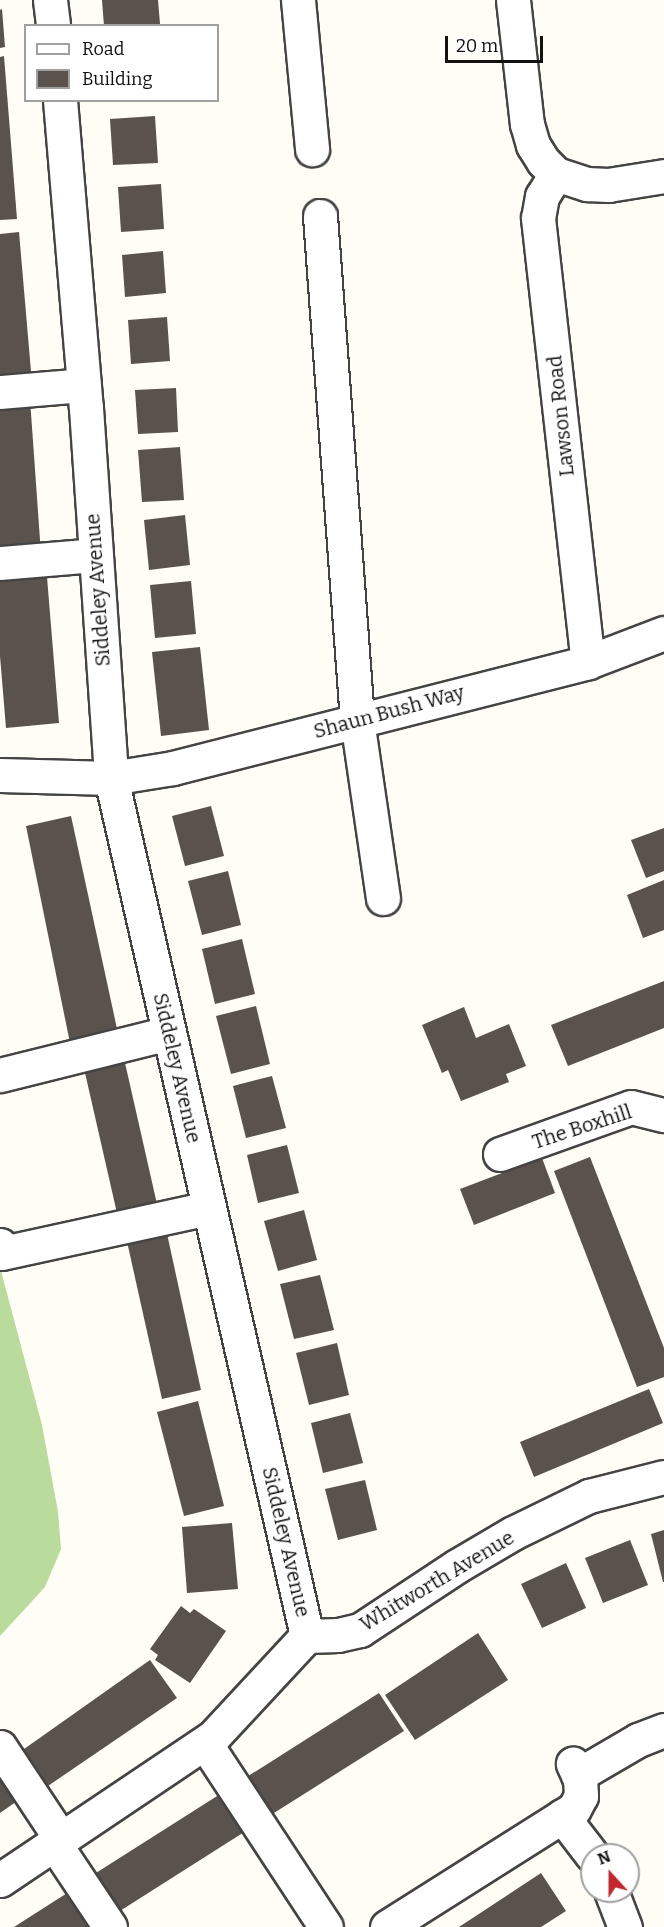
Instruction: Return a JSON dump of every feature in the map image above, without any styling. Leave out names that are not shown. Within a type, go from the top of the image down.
[{"type":"street","points":[[50,0],[53,24]]},
{"type":"street","points":[[298,0],[312,149]]},
{"type":"street","points":[[513,0],[527,124],[533,146],[556,174],[587,184],[608,185],[664,176]]},
{"type":"street","name":"Siddeley Avenue","points":[[0,1880],[213,1737],[307,1636],[111,778],[84,386],[60,102]]},
{"type":"street","name":"Lawson Road","points":[[556,174],[542,196],[538,218],[588,662]]},
{"type":"street","points":[[320,216],[357,720],[383,898]]},
{"type":"street","points":[[0,393],[84,386]]},
{"type":"street","points":[[0,563],[96,555]]},
{"type":"street","name":"Shaun Bush Way","points":[[0,775],[111,778],[173,768],[588,662],[664,633]]},
{"type":"street","points":[[0,1075],[169,1033]]},
{"type":"street","name":"The Boxhill","points":[[500,1154],[631,1107],[664,1115]]},
{"type":"street","points":[[0,1245],[2,1253],[209,1208]]},
{"type":"street","name":"Whitworth Avenue","points":[[307,1636],[338,1635],[360,1630],[457,1566],[513,1533],[589,1496],[664,1477]]},
{"type":"street","points":[[387,1927],[574,1809],[581,1796],[576,1770],[664,1730]]},
{"type":"street","points":[[205,1743],[326,1927]]},
{"type":"street","points":[[0,1747],[110,1927]]},
{"type":"street","points":[[562,1816],[583,1843]]},
{"type":"street","points":[[616,1903],[625,1927]]},
{"type":"green space","points":[[0,1267],[42,1425],[58,1512],[61,1549],[45,1587],[0,1636]]},
{"type":"building","points":[[102,0],[158,0],[160,24],[104,24]]},
{"type":"building","points":[[2,9],[5,47],[0,48],[0,10]]},
{"type":"building","points":[[4,56],[17,219],[0,220],[0,57]]},
{"type":"building","points":[[155,116],[158,163],[113,165],[110,119]]},
{"type":"building","points":[[161,184],[164,229],[121,232],[118,187]]},
{"type":"building","points":[[19,232],[32,383],[0,386],[0,234]]},
{"type":"building","points":[[163,251],[166,293],[125,297],[122,255]]},
{"type":"building","points":[[167,317],[170,361],[131,364],[128,320]]},
{"type":"building","points":[[176,388],[178,432],[138,434],[135,390]]},
{"type":"building","points":[[30,399],[41,554],[0,557],[0,400]]},
{"type":"building","points":[[180,447],[184,500],[142,502],[138,450]]},
{"type":"building","points":[[185,515],[190,565],[149,570],[144,520]]},
{"type":"building","points":[[46,565],[59,723],[6,728],[0,656],[0,569]]},
{"type":"building","points":[[191,581],[196,634],[155,638],[150,585]]},
{"type":"building","points":[[200,647],[209,730],[161,736],[152,652]]},
{"type":"building","points":[[211,806],[224,856],[185,866],[172,816]]},
{"type":"building","points":[[71,816],[119,1038],[71,1048],[26,826]]},
{"type":"building","points":[[664,828],[664,871],[646,878],[631,840]]},
{"type":"building","points":[[228,871],[241,925],[202,935],[188,881]]},
{"type":"building","points":[[664,880],[664,930],[643,938],[627,895]]},
{"type":"building","points":[[242,939],[255,994],[215,1004],[202,949]]},
{"type":"building","points":[[664,981],[664,1028],[568,1066],[551,1025]]},
{"type":"building","points":[[256,1006],[270,1064],[231,1074],[216,1016]]},
{"type":"building","points":[[464,1007],[476,1038],[509,1024],[526,1066],[506,1074],[509,1082],[461,1101],[448,1070],[442,1073],[422,1025]]},
{"type":"building","points":[[123,1054],[159,1213],[119,1222],[83,1064]]},
{"type":"building","points":[[272,1076],[286,1128],[246,1138],[233,1086]]},
{"type":"building","points":[[287,1145],[299,1193],[258,1203],[247,1155]]},
{"type":"building","points":[[590,1157],[664,1348],[664,1377],[637,1387],[554,1171]]},
{"type":"building","points":[[542,1158],[555,1193],[474,1225],[460,1189]]},
{"type":"building","points":[[304,1210],[317,1260],[278,1271],[264,1221]]},
{"type":"building","points":[[166,1229],[201,1390],[162,1399],[126,1237]]},
{"type":"building","points":[[320,1275],[334,1330],[294,1339],[280,1284]]},
{"type":"building","points":[[337,1343],[349,1395],[309,1405],[296,1353]]},
{"type":"building","points":[[649,1389],[663,1423],[534,1477],[520,1442]]},
{"type":"building","points":[[198,1401],[224,1506],[184,1516],[157,1412]]},
{"type":"building","points":[[350,1413],[363,1463],[323,1473],[311,1423]]},
{"type":"building","points":[[365,1480],[377,1530],[338,1540],[325,1489]]},
{"type":"building","points":[[232,1523],[238,1589],[187,1593],[182,1527]]},
{"type":"building","points":[[664,1530],[664,1582],[663,1582],[651,1534]]},
{"type":"building","points":[[630,1540],[648,1585],[603,1603],[585,1558]]},
{"type":"building","points":[[566,1563],[586,1608],[542,1628],[521,1584]]},
{"type":"building","points":[[181,1606],[190,1613],[194,1609],[226,1631],[190,1683],[155,1660],[158,1655],[150,1649]]},
{"type":"building","points":[[478,1633],[508,1680],[415,1740],[385,1695]]},
{"type":"building","points":[[150,1660],[177,1698],[42,1790],[17,1754]]},
{"type":"building","points":[[379,1693],[404,1731],[266,1818],[242,1780]]},
{"type":"building","points":[[0,1763],[23,1797],[0,1813]]},
{"type":"building","points":[[225,1791],[249,1829],[112,1916],[88,1878]]},
{"type":"building","points":[[541,1873],[566,1911],[541,1927],[459,1927]]},
{"type":"building","points":[[75,1888],[99,1927],[14,1927]]}]
